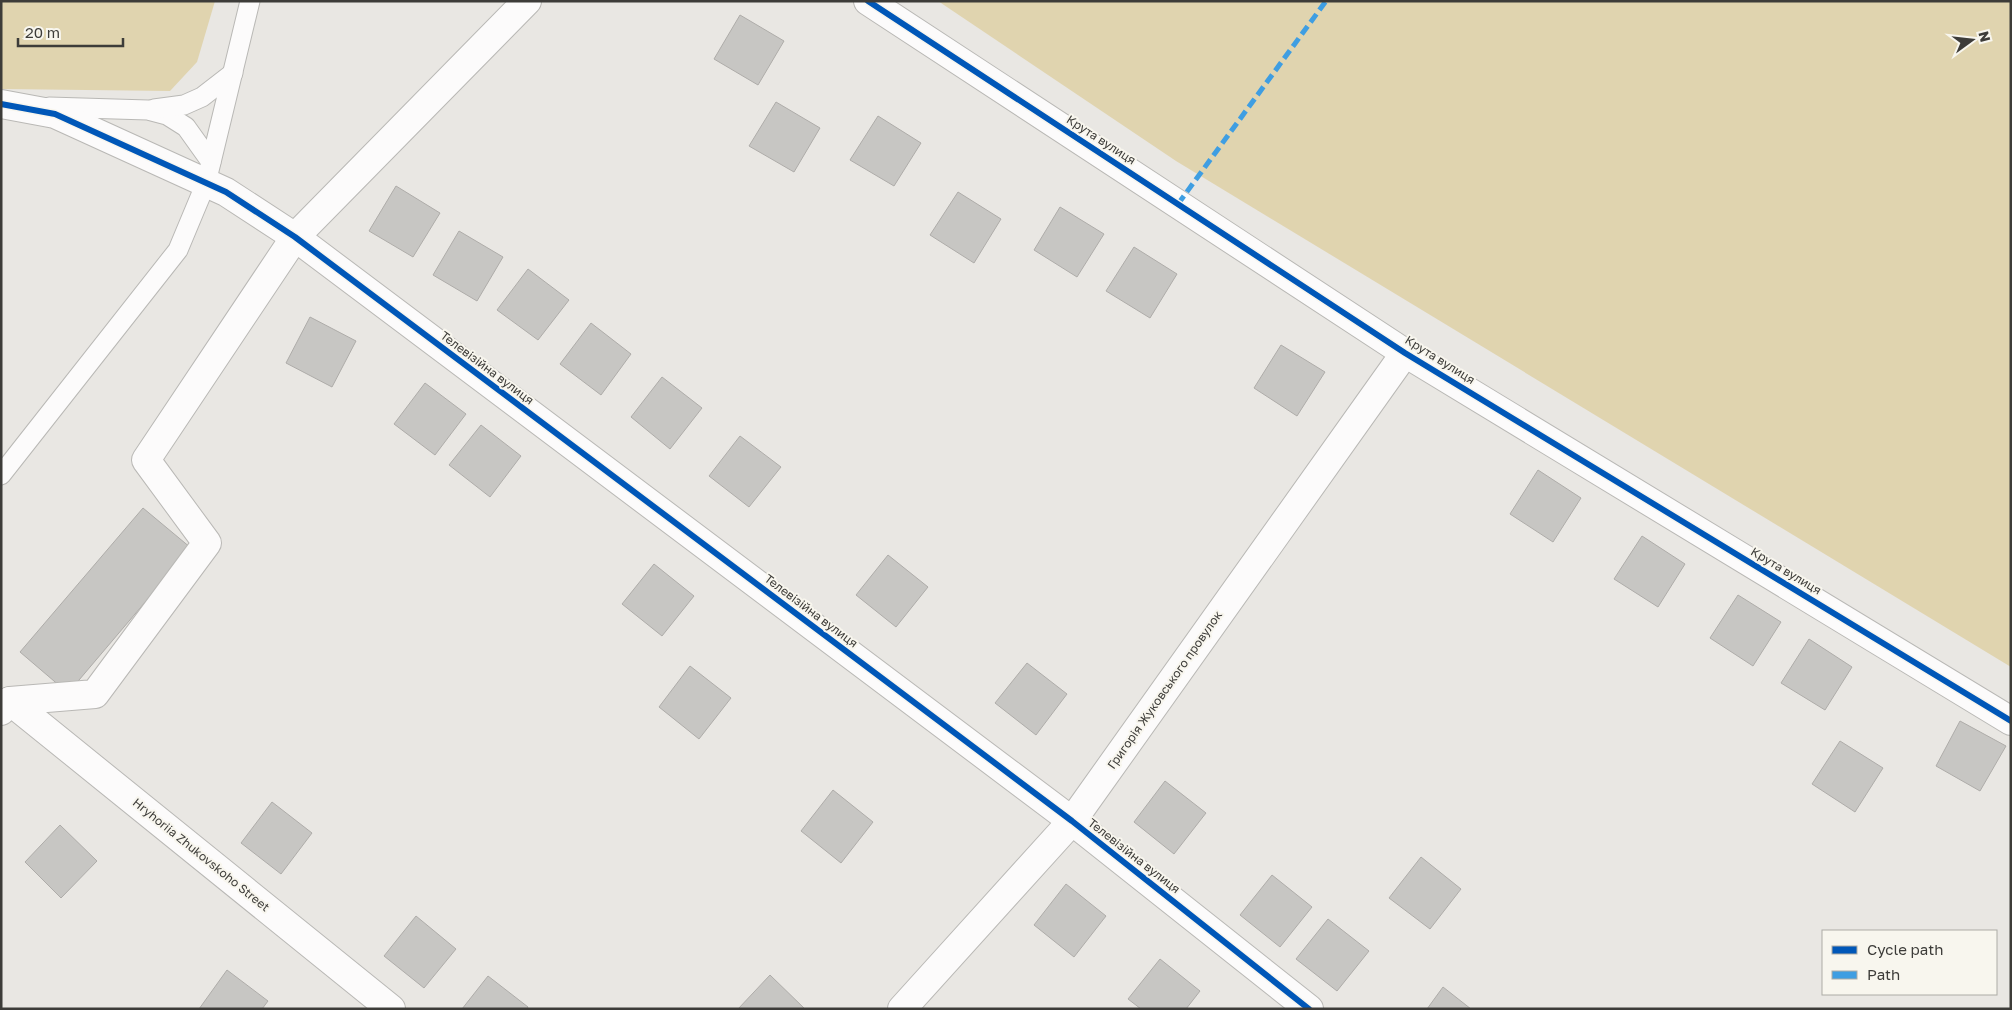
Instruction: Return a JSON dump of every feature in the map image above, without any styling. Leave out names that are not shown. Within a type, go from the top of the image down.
[{"type":"street","points":[[6,706],[95,694],[207,544],[146,460],[295,237],[527,1]]},
{"type":"street","name":"Крута вулиця","points":[[868,1],[1405,353],[2011,721]]},
{"type":"street","name":"Телевізійна вулиця","points":[[8,105],[55,114],[209,172],[226,192],[295,237],[1072,821],[1309,1009]]},
{"type":"street","name":"Григорія Жуковського провулок","points":[[902,1009],[1072,821],[1405,353]]},
{"type":"street","name":"Hryhoriia Zhukovskoho Street","points":[[6,706],[391,1009]]},
{"type":"lane","points":[[1,475],[178,250],[209,172],[250,1]]},
{"type":"lane","points":[[8,105],[148,110],[184,106],[202,98],[233,73]]},
{"type":"lane","points":[[148,110],[168,115],[186,127],[209,172]]},
{"type":"shaded area","points":[[1,1],[215,1],[197,62],[170,91],[1,89]]},
{"type":"shaded area","points":[[938,1],[2011,1],[2011,667],[1176,161]]},
{"type":"building","points":[[740,15],[784,41],[758,85],[714,59]]},
{"type":"building","points":[[776,102],[820,128],[794,172],[749,146]]},
{"type":"building","points":[[878,116],[921,143],[894,186],[850,160]]},
{"type":"building","points":[[396,186],[440,213],[413,257],[369,231]]},
{"type":"building","points":[[958,192],[1001,219],[974,263],[930,235]]},
{"type":"building","points":[[1060,207],[1104,234],[1077,277],[1034,250]]},
{"type":"building","points":[[459,231],[503,257],[477,301],[433,275]]},
{"type":"building","points":[[1134,247],[1177,274],[1150,318],[1106,291]]},
{"type":"building","points":[[528,269],[569,300],[538,340],[497,310]]},
{"type":"building","points":[[310,317],[356,341],[332,387],[286,363]]},
{"type":"building","points":[[591,323],[631,354],[601,395],[560,364]]},
{"type":"building","points":[[1281,345],[1325,372],[1297,416],[1254,388]]},
{"type":"building","points":[[662,377],[702,408],[670,449],[631,417]]},
{"type":"building","points":[[425,383],[466,414],[435,455],[394,424]]},
{"type":"building","points":[[481,425],[521,456],[490,497],[449,465]]},
{"type":"building","points":[[740,436],[781,467],[749,507],[709,476]]},
{"type":"building","points":[[1538,470],[1581,498],[1553,542],[1510,514]]},
{"type":"building","points":[[143,508],[191,548],[68,693],[20,652]]},
{"type":"building","points":[[1642,536],[1685,564],[1658,607],[1614,579]]},
{"type":"building","points":[[888,555],[928,587],[896,627],[856,595]]},
{"type":"building","points":[[654,564],[694,596],[662,636],[622,604]]},
{"type":"building","points":[[1738,595],[1781,622],[1753,666],[1710,638]]},
{"type":"building","points":[[1809,639],[1852,667],[1825,710],[1781,683]]},
{"type":"building","points":[[1027,663],[1067,694],[1036,735],[995,703]]},
{"type":"building","points":[[690,666],[731,698],[699,739],[659,707]]},
{"type":"building","points":[[1960,721],[2006,746],[1980,791],[1936,766]]},
{"type":"building","points":[[1840,741],[1883,768],[1855,812],[1812,784]]},
{"type":"building","points":[[1165,781],[1206,813],[1174,854],[1134,822]]},
{"type":"building","points":[[833,790],[873,822],[841,863],[801,831]]},
{"type":"building","points":[[272,802],[312,833],[281,874],[241,843]]},
{"type":"building","points":[[60,825],[97,861],[61,898],[25,862]]},
{"type":"building","points":[[1421,857],[1461,889],[1430,929],[1389,898]]},
{"type":"building","points":[[1272,875],[1312,907],[1280,947],[1240,915]]},
{"type":"building","points":[[1066,884],[1106,916],[1074,957],[1034,925]]},
{"type":"building","points":[[416,916],[456,949],[424,988],[384,956]]},
{"type":"building","points":[[1328,919],[1369,951],[1337,991],[1296,959]]},
{"type":"building","points":[[1160,959],[1200,991],[1186,1009],[1141,1009],[1128,999]]},
{"type":"building","points":[[227,970],[268,1001],[262,1009],[199,1009]]},
{"type":"building","points":[[770,975],[805,1009],[738,1009]]},
{"type":"building","points":[[488,976],[528,1007],[527,1009],[462,1009]]},
{"type":"building","points":[[1443,987],[1471,1009],[1427,1009]]},
{"type":"marked path","points":[[1178,204],[1326,1]]},
{"type":"cycle path","points":[[868,1],[1405,353],[2011,721]]},
{"type":"cycle path","points":[[1,104],[55,114],[226,192],[295,237],[1072,821],[1309,1009]]}]
